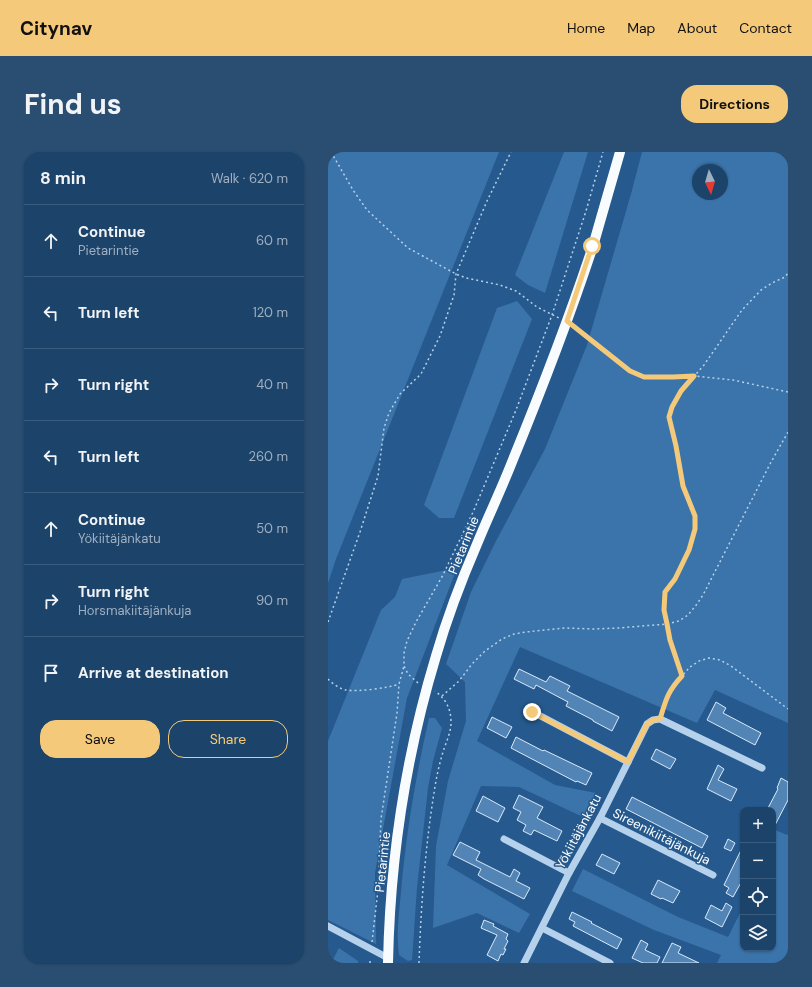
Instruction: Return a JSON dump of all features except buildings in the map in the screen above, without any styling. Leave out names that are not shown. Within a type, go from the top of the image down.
[{"type":"main road","name":"Pietarintie","points":[[388,960],[394,863],[400,814],[411,756],[428,683],[446,623],[476,547],[512,464],[567,321],[592,246],[620,152]]},
{"type":"street","points":[[532,712],[628,762]]},
{"type":"street","points":[[660,719],[762,768]]},
{"type":"street","name":"Yökiitäjänkatu","points":[[524,963],[569,873],[600,818],[647,724],[653,720],[660,719]]},
{"type":"street","name":"Sireenikiitäjänkuja","points":[[600,818],[713,876]]},
{"type":"street","points":[[504,839],[569,873]]},
{"type":"street","points":[[328,926],[388,960]]},
{"type":"street","points":[[542,928],[610,963]]},
{"type":"path","points":[[331,152],[353,190],[367,210],[408,248],[466,278],[500,285],[516,291],[537,307],[567,321],[630,371],[644,377],[694,376],[733,380],[788,392]]},
{"type":"path","points":[[328,622],[378,476],[384,428],[389,413],[400,394],[421,374],[440,336],[454,295],[456,274],[511,152]]},
{"type":"path","points":[[370,963],[378,890],[381,819],[397,713],[399,684],[404,666],[404,653],[407,641],[443,575],[474,510],[516,410],[552,315],[586,211],[603,152]]},
{"type":"path","points":[[682,676],[670,640],[664,610],[665,592],[675,579],[689,550],[695,529],[695,516],[683,486],[669,417],[672,407],[681,391],[704,365],[742,310],[761,290],[785,277],[788,273]]},
{"type":"path","points":[[442,696],[459,681],[485,650],[502,639],[514,634],[565,628],[594,629],[667,624],[679,621],[688,615],[697,604],[788,432]]},
{"type":"path","points":[[660,719],[672,687],[690,667],[699,661],[709,658],[720,660],[731,666],[788,709]]},
{"type":"path","points":[[404,666],[408,674],[418,683]]},
{"type":"path","points":[[328,679],[335,685],[346,690],[378,689],[399,684]]},
{"type":"path","points":[[419,963],[424,876],[434,793],[443,751],[449,736],[451,724],[447,704],[442,696],[434,690]]},
{"type":"shaded area","points":[[328,152],[499,152],[336,559],[328,583]]},
{"type":"shaded area","points":[[564,152],[588,152],[545,293],[528,285],[515,275]]},
{"type":"shaded area","points":[[642,152],[788,152],[788,723],[715,690],[697,723],[520,647],[477,741],[555,785],[596,793],[583,817],[519,787],[481,786],[447,865],[530,914],[519,933],[477,913],[433,928],[436,846],[448,781],[466,721],[465,682],[446,664],[471,592],[496,541],[545,449],[587,345]]},
{"type":"shaded area","points":[[517,301],[532,319],[454,518],[439,518],[424,505],[497,308]]},
{"type":"shaded area","points":[[457,568],[407,698],[375,873],[376,944],[328,920],[328,741],[381,610],[395,597],[402,579]]},
{"type":"shaded area","points":[[429,718],[435,718],[442,728],[433,761],[428,788],[417,888],[412,960],[408,961],[399,955],[399,916],[409,826]]},
{"type":"shaded area","points":[[776,830],[787,835],[788,834],[788,963],[717,963],[721,955],[654,930],[572,891],[583,869],[678,917],[728,937],[740,913],[740,951],[776,951]]},
{"type":"shaded area","points":[[339,948],[358,961],[358,963],[331,963]]},
{"type":"route","points":[[532,712],[628,762],[647,724],[653,720],[660,719],[672,687],[682,676],[670,640],[664,610],[665,592],[675,579],[689,550],[695,529],[695,516],[683,486],[669,417],[672,407],[681,391],[694,376],[644,377],[630,371],[567,321],[592,246]]}]
